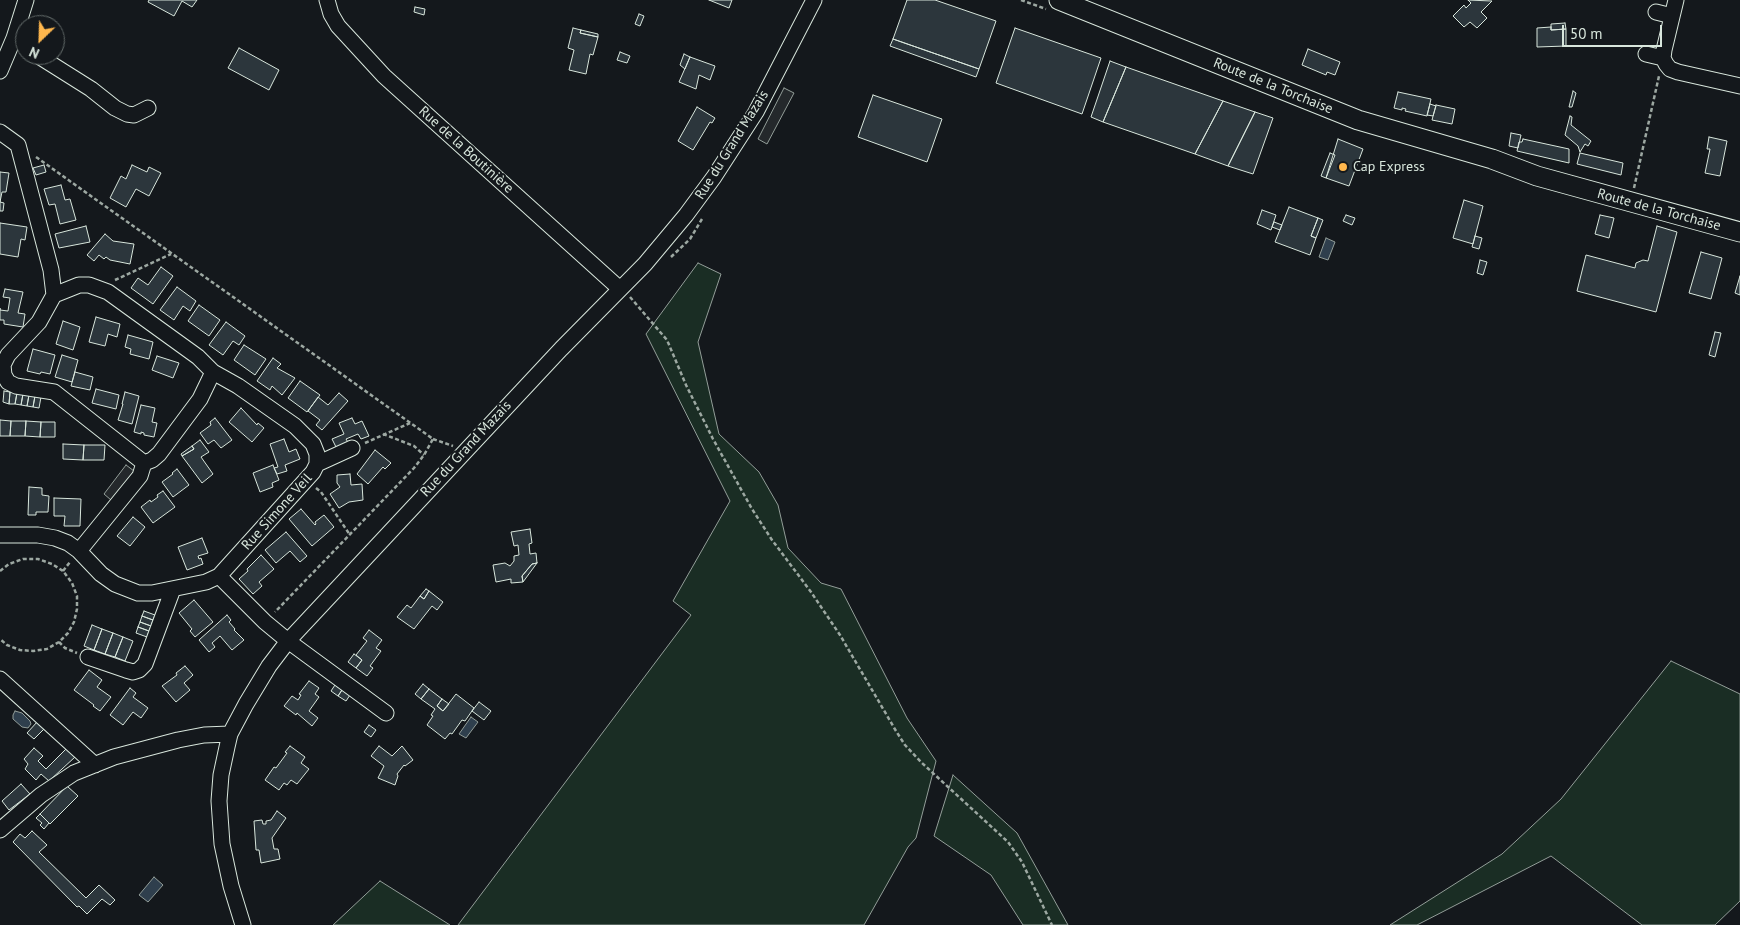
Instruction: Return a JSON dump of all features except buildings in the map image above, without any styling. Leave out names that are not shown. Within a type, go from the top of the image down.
[{"type":"main road","name":"Route de la Torchaise","points":[[1059,0],[1358,120],[1492,159],[1537,176],[1740,232]]},
{"type":"main road","name":"Route de la Torchaise","points":[[1492,159],[1540,167],[1740,221]]},
{"type":"street","points":[[24,15],[26,0]]},
{"type":"street","name":"Rue de la Boutinière","points":[[327,0],[338,26],[384,76],[620,289]]},
{"type":"street","points":[[1663,58],[1676,0]]},
{"type":"street","name":"Rue du Grand Mazais","points":[[243,925],[231,886],[222,844],[219,801],[221,775],[230,734],[250,696],[269,666],[288,642],[467,449],[645,264],[686,215],[714,177],[756,112],[812,2]]},
{"type":"street","points":[[1656,12],[1672,16]]},
{"type":"street","points":[[0,71],[15,49]]},
{"type":"street","points":[[1646,54],[1663,58],[1670,69],[1678,72],[1740,86]]},
{"type":"street","points":[[53,65],[91,89],[115,108],[127,114],[134,115],[148,108]]},
{"type":"street","points":[[0,132],[18,145],[51,270],[54,295],[39,322],[8,355],[3,365],[2,375],[8,382],[16,386],[54,392],[144,463]]},
{"type":"street","points":[[54,295],[79,285],[100,288]]},
{"type":"street","name":"Rue Simone Veil","points":[[0,535],[38,535],[68,543],[79,551],[101,574],[115,584],[138,593],[152,593],[206,582],[219,576],[313,472],[317,464],[317,454],[313,444],[295,426],[238,386],[213,372],[198,357],[100,288]]},
{"type":"street","points":[[144,463],[152,460],[158,454],[200,399],[213,372]]},
{"type":"street","points":[[317,464],[352,448]]},
{"type":"street","points":[[79,551],[140,476],[144,463]]},
{"type":"street","points":[[219,576],[288,642],[386,713]]},
{"type":"street","points":[[88,657],[123,670],[133,672],[140,670],[145,664],[173,589]]},
{"type":"street","points":[[0,679],[94,765]]},
{"type":"street","points":[[0,830],[40,796],[74,773],[114,757],[178,740],[204,735],[230,734]]},
{"type":"path","points":[[1636,179],[1663,58]]},
{"type":"path","points":[[18,145],[433,439],[467,449]]},
{"type":"path","points":[[670,258],[690,239],[705,214]]},
{"type":"path","points":[[100,288],[171,253]]},
{"type":"path","points":[[620,289],[634,301],[666,340],[705,424],[752,509],[840,635],[905,745],[1008,842],[1022,862],[1052,925]]},
{"type":"path","points":[[352,448],[410,423]]},
{"type":"path","points":[[383,434],[414,446],[424,455]]},
{"type":"path","points":[[265,622],[414,468],[433,439]]},
{"type":"path","points":[[306,480],[321,492],[350,535]]},
{"type":"path","points":[[0,571],[9,564],[23,559],[38,559],[52,564],[62,571],[72,584],[77,596],[77,609],[71,628],[58,642],[46,649],[20,650],[7,645],[0,639]]},
{"type":"path","points":[[58,642],[65,648],[88,657]]},
{"type":"green space","points":[[698,263],[721,274],[698,342],[719,434],[759,472],[778,505],[788,548],[821,583],[841,589],[907,718],[936,761],[916,838],[908,847],[864,925],[458,925],[691,615],[673,601],[730,501],[646,334]]},
{"type":"green space","points":[[1671,661],[1740,694],[1740,901],[1715,925],[1642,925],[1551,856],[1417,925],[1390,925],[1502,854],[1561,799]]},
{"type":"green space","points":[[953,775],[1017,833],[1068,925],[1023,925],[991,875],[934,836]]},
{"type":"green space","points":[[380,881],[450,925],[333,925]]},
{"type":"shaded area","points":[[784,88],[794,93],[767,144],[758,139]]},
{"type":"shaded area","points":[[126,465],[134,471],[111,500],[104,494]]},
{"type":"water","points":[[1326,238],[1335,242],[1328,260],[1319,257]]},
{"type":"water","points":[[15,711],[22,713],[30,721],[31,724],[28,728],[22,727],[13,719]]},
{"type":"water","points":[[471,717],[478,722],[466,738],[459,734]]},
{"type":"water","points":[[154,877],[163,885],[148,902],[139,895]]},
{"type":"place","name":"Cap Express","points":[[1343,167]]}]
